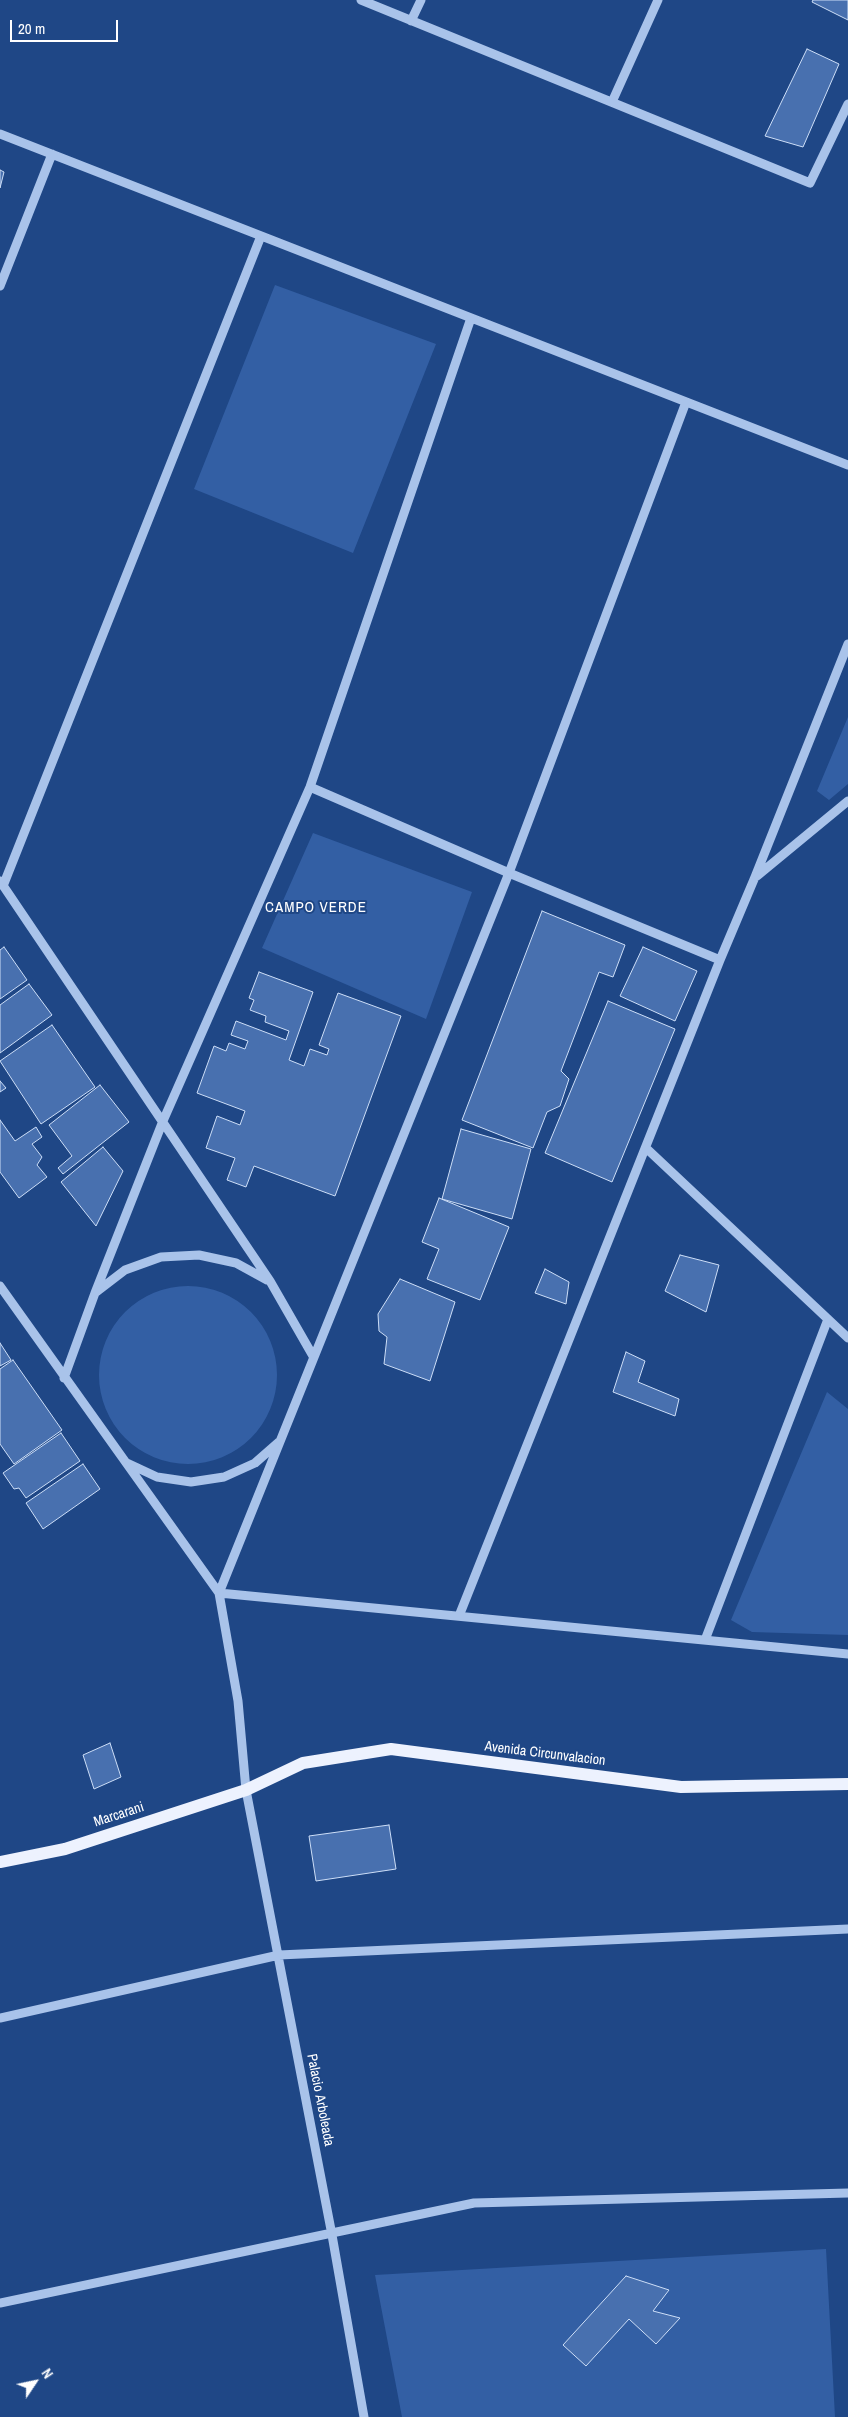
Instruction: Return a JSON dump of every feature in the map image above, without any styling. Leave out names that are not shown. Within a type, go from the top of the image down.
[{"type":"main road","name":"Avenida Circunvalacion","points":[[246,1790],[303,1763],[391,1749],[681,1787],[848,1784]]},
{"type":"main road","name":"Marcarani","points":[[0,1862],[65,1849],[246,1790]]},
{"type":"street","points":[[361,0],[810,183],[848,104]]},
{"type":"street","points":[[411,21],[421,0]]},
{"type":"street","points":[[612,102],[658,0]]},
{"type":"street","points":[[0,134],[848,465]]},
{"type":"street","points":[[0,286],[52,154]]},
{"type":"street","points":[[262,236],[2,883],[270,1281],[313,1356]]},
{"type":"street","points":[[64,1378],[95,1293],[163,1121],[310,787],[471,318]]},
{"type":"street","points":[[219,1593],[509,873],[686,402]]},
{"type":"street","points":[[459,1616],[848,644]]},
{"type":"street","points":[[310,787],[509,873],[720,960]]},
{"type":"street","points":[[755,877],[848,802]]},
{"type":"street","points":[[646,1148],[848,1338]]},
{"type":"street","points":[[95,1293],[125,1270],[161,1257],[199,1255],[218,1259],[236,1263],[270,1281]]},
{"type":"street","points":[[0,1286],[219,1593],[848,1654]]},
{"type":"street","points":[[705,1640],[828,1319]]},
{"type":"street","points":[[126,1463],[157,1477],[191,1482],[224,1477],[255,1463],[281,1441]]},
{"type":"street","name":"Palacio Arboleada","points":[[219,1593],[238,1701],[246,1790],[332,2235],[364,2417]]},
{"type":"street","points":[[0,2018],[279,1955],[848,1929]]},
{"type":"street","points":[[0,2302],[332,2235],[474,2203],[848,2193]]},
{"type":"shaded area","points":[[275,285],[436,344],[353,553],[194,489]]},
{"type":"shaded area","points":[[848,717],[848,784],[829,800],[817,791]]},
{"type":"shaded area","points":[[313,833],[472,892],[426,1019],[262,948]]},
{"type":"shaded area","points":[[188,1286],[222,1293],[237,1301],[251,1312],[262,1326],[270,1341],[277,1375],[270,1409],[262,1424],[251,1438],[237,1449],[222,1457],[188,1464],[154,1457],[139,1449],[125,1438],[114,1424],[106,1409],[99,1375],[106,1341],[114,1326],[125,1312],[139,1301],[154,1293]]},
{"type":"shaded area","points":[[827,1392],[848,1409],[848,1635],[752,1632],[731,1620]]},
{"type":"shaded area","points":[[826,2249],[835,2417],[402,2417],[375,2275]]},
{"type":"building","points":[[813,0],[848,0],[848,20],[812,2]]},
{"type":"building","points":[[807,49],[839,64],[803,147],[765,136]]},
{"type":"building","points":[[0,170],[4,172],[0,188]]},
{"type":"building","points":[[542,911],[625,945],[613,977],[599,972],[561,1071],[569,1079],[560,1106],[547,1112],[533,1148],[462,1120]]},
{"type":"building","points":[[4,947],[27,980],[0,999],[0,950]]},
{"type":"building","points":[[643,947],[697,971],[675,1021],[620,996]]},
{"type":"building","points":[[259,972],[313,992],[289,1060],[304,1066],[310,1049],[327,1055],[329,1049],[319,1045],[338,993],[401,1016],[335,1196],[254,1166],[246,1187],[227,1180],[235,1158],[206,1148],[217,1116],[240,1125],[245,1111],[197,1093],[214,1046],[226,1051],[229,1043],[245,1049],[248,1041],[231,1035],[236,1021],[286,1040],[289,1031],[265,1022],[266,1016],[250,1010],[254,1000],[249,998]]},
{"type":"building","points":[[29,984],[52,1015],[0,1053],[0,1005]]},
{"type":"building","points":[[608,1001],[675,1029],[612,1182],[545,1153]]},
{"type":"building","points":[[52,1025],[95,1087],[41,1124],[0,1061]]},
{"type":"building","points":[[0,1081],[6,1088],[0,1092]]},
{"type":"building","points":[[100,1085],[129,1122],[63,1174],[58,1168],[72,1156],[49,1125]]},
{"type":"building","points":[[0,1120],[15,1141],[36,1127],[42,1137],[32,1144],[42,1157],[37,1165],[47,1177],[19,1198],[0,1172]]},
{"type":"building","points":[[461,1129],[531,1149],[512,1219],[442,1199]]},
{"type":"building","points":[[103,1147],[123,1171],[96,1226],[61,1182]]},
{"type":"building","points":[[439,1198],[509,1227],[480,1300],[427,1279],[439,1249],[422,1242]]},
{"type":"building","points":[[680,1255],[719,1265],[706,1312],[665,1291]]},
{"type":"building","points":[[545,1269],[569,1282],[566,1304],[535,1293]]},
{"type":"building","points":[[400,1279],[455,1302],[430,1381],[384,1364],[387,1337],[379,1331],[378,1314]]},
{"type":"building","points":[[0,1343],[11,1360],[0,1366]]},
{"type":"building","points":[[626,1352],[645,1361],[638,1382],[679,1399],[675,1416],[613,1392]]},
{"type":"building","points":[[13,1360],[62,1430],[14,1464],[0,1444],[0,1369]]},
{"type":"building","points":[[61,1433],[80,1461],[26,1498],[19,1488],[14,1489],[3,1473]]},
{"type":"building","points":[[83,1464],[100,1489],[43,1529],[26,1503]]},
{"type":"building","points":[[110,1743],[121,1777],[94,1789],[83,1755]]},
{"type":"building","points":[[389,1825],[396,1869],[316,1881],[309,1836]]},
{"type":"building","points":[[626,2276],[669,2290],[653,2311],[680,2318],[656,2344],[629,2319],[586,2366],[563,2345]]},
{"type":"district","name":"CAMPO VERDE","points":[[316,908]]}]
